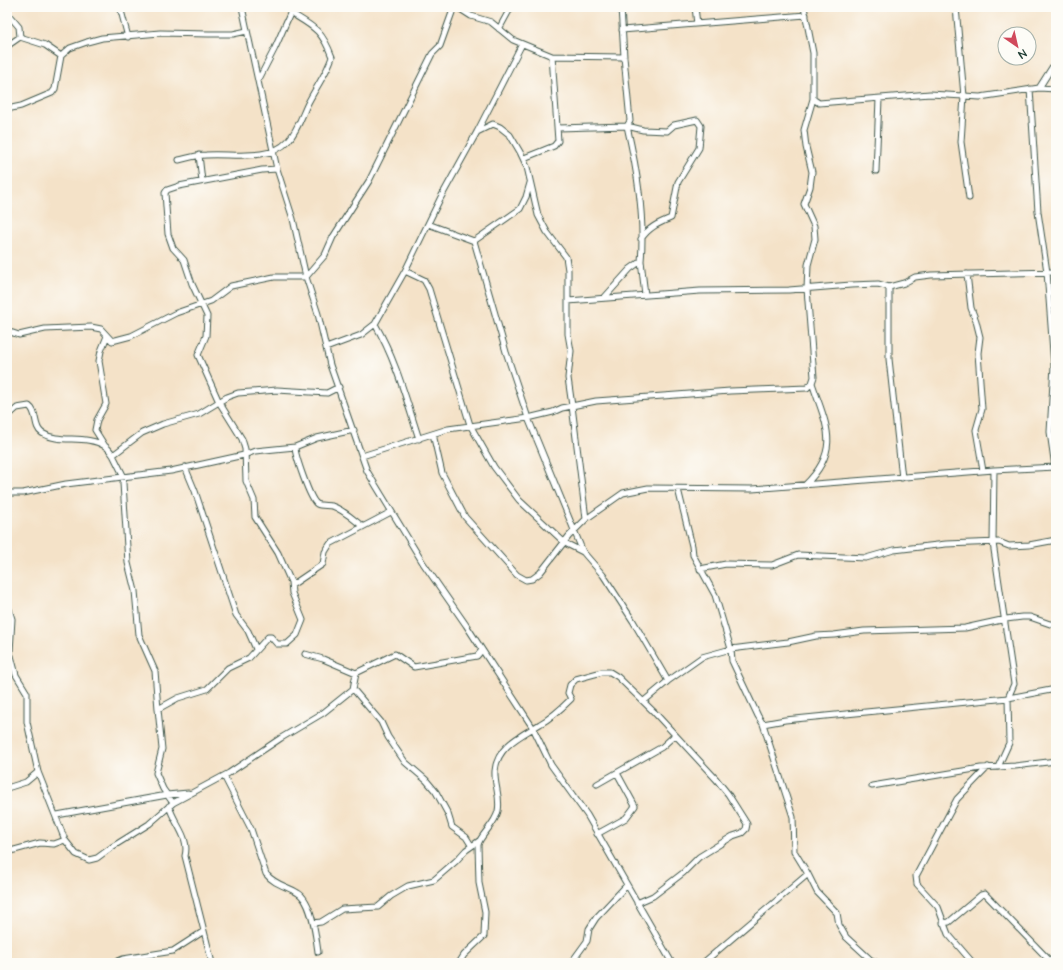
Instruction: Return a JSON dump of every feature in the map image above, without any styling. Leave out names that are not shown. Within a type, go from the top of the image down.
[{"type":"street","points":[[120,7],[128,37]]},
{"type":"street","points":[[242,7],[278,169],[293,219],[306,277],[318,314],[326,348],[367,471],[423,563],[533,728],[551,765],[587,815],[672,963]]},
{"type":"street","points":[[259,79],[275,48],[293,7]]},
{"type":"street","points":[[7,331],[18,335],[45,329],[91,327],[101,329],[112,341],[125,338],[176,313],[211,302],[227,288],[237,284],[274,277],[306,277],[325,255],[333,236],[369,181],[429,59],[440,46],[454,7]]},
{"type":"street","points":[[457,7],[471,16],[491,22],[522,44],[552,56],[624,57]]},
{"type":"street","points":[[499,29],[511,7]]},
{"type":"street","points":[[621,7],[630,121],[627,126],[637,168],[641,239],[640,261],[645,295]]},
{"type":"street","points":[[695,7],[697,24]]},
{"type":"street","points":[[362,456],[433,434],[470,425],[528,418],[596,401],[730,391],[807,388],[812,383],[814,377],[807,288],[808,265],[815,239],[814,226],[804,204],[810,187],[812,172],[806,148],[804,130],[814,99],[813,53],[804,7]]},
{"type":"street","points":[[956,7],[964,96],[961,142],[968,198]]},
{"type":"street","points":[[7,13],[19,27],[20,37]]},
{"type":"street","points":[[179,160],[199,155],[251,155],[274,150],[288,141],[296,130],[308,102],[329,68],[332,57],[323,36],[315,28],[291,13]]},
{"type":"street","points":[[622,30],[806,15]]},
{"type":"street","points":[[7,109],[21,106],[52,93],[55,89],[61,56],[70,48],[87,42],[102,38],[128,37],[160,33],[233,34],[247,31]]},
{"type":"street","points":[[20,37],[44,44],[61,56]]},
{"type":"street","points":[[7,46],[20,37]]},
{"type":"street","points":[[326,348],[361,335],[375,324],[405,271],[522,44]]},
{"type":"street","points":[[524,158],[554,146],[558,141],[552,56]]},
{"type":"street","points":[[1039,88],[1056,61]]},
{"type":"street","points":[[814,99],[819,103],[826,104],[930,94],[989,96],[1039,88],[1056,89]]},
{"type":"street","points":[[433,434],[442,473],[465,517],[517,575],[526,580],[532,579],[540,573],[573,532],[586,519],[623,492],[648,488],[752,489],[994,470],[1055,467],[1050,432],[1054,366],[1047,272],[1038,212],[1030,89]]},
{"type":"street","points":[[876,171],[878,99]]},
{"type":"street","points":[[558,128],[627,126],[643,130],[667,131],[674,125],[697,120],[701,126],[699,148],[678,182],[671,218],[650,228],[641,239]]},
{"type":"street","points":[[477,132],[493,124],[500,127],[510,135],[524,158],[538,215],[566,257],[568,270],[568,334],[571,351],[568,378],[586,519]]},
{"type":"street","points":[[199,155],[203,172],[202,181]]},
{"type":"street","points":[[158,709],[178,698],[207,689],[228,668],[249,658],[268,637],[270,637],[277,644],[287,644],[297,635],[303,620],[294,600],[292,585],[278,553],[255,517],[254,500],[246,480],[245,449],[242,439],[219,402],[198,355],[207,331],[206,316],[192,284],[184,260],[173,248],[168,234],[165,193],[174,187],[202,181],[262,170],[278,169]]},
{"type":"street","points":[[474,241],[520,209],[531,182]]},
{"type":"street","points":[[428,224],[474,241]]},
{"type":"street","points":[[474,241],[506,352],[528,418],[573,532],[583,552],[603,575],[633,621],[668,681]]},
{"type":"street","points":[[604,298],[630,269],[640,261]]},
{"type":"street","points":[[405,271],[424,280],[429,289],[470,425],[494,467],[519,500],[565,543],[583,552]]},
{"type":"street","points":[[568,301],[700,291],[807,288],[878,284],[889,287],[904,283],[915,277],[1056,272]]},
{"type":"street","points":[[967,274],[971,308],[980,337],[978,353],[982,409],[976,430],[983,471]]},
{"type":"street","points":[[889,287],[889,359],[902,478]]},
{"type":"street","points":[[375,324],[387,344],[419,439]]},
{"type":"street","points":[[107,336],[99,361],[106,404],[96,420],[95,430],[105,446],[113,455],[124,477],[123,484],[128,563],[135,591],[139,635],[155,671],[162,749],[156,773],[171,804],[173,819],[184,838],[187,847],[184,856],[212,963]]},
{"type":"street","points":[[805,485],[816,474],[828,450],[825,418],[812,383]]},
{"type":"street","points":[[113,455],[142,433],[163,424],[199,414],[238,393],[276,390],[327,393],[339,387]]},
{"type":"street","points":[[7,417],[16,408],[29,406],[33,409],[39,429],[42,433],[55,438],[85,440],[105,446]]},
{"type":"street","points":[[7,493],[23,493],[66,484],[124,477],[185,467],[244,455],[255,451],[295,447],[317,438],[354,430]]},
{"type":"street","points":[[295,447],[297,458],[313,501],[320,505],[332,506],[346,513],[362,526]]},
{"type":"street","points":[[185,467],[195,491],[236,615],[248,631],[256,649]]},
{"type":"street","points":[[994,470],[993,543],[997,575],[1006,618],[1014,684],[1020,695]]},
{"type":"street","points":[[678,489],[693,555],[715,595],[731,649],[732,661],[763,724],[793,816],[794,851],[817,892],[837,913],[839,926],[846,937],[871,960],[878,963]]},
{"type":"street","points":[[292,585],[323,564],[325,552],[330,544],[391,512]]},
{"type":"street","points":[[700,569],[726,564],[772,565],[798,555],[866,558],[894,550],[946,544],[999,542],[1009,546],[1056,540]]},
{"type":"street","points":[[7,603],[12,619],[8,639],[10,652],[16,675],[28,697],[27,722],[38,772],[56,814],[65,840],[72,850],[82,858],[94,860],[149,824],[171,804],[224,776],[330,709],[354,689],[356,673]]},
{"type":"street","points":[[644,701],[668,681],[702,657],[731,649],[788,642],[816,636],[864,631],[965,628],[1006,618],[1030,617],[1050,624],[1056,624]]},
{"type":"street","points":[[356,673],[392,654],[398,655],[414,667],[477,656],[482,650]]},
{"type":"street","points":[[305,654],[328,661],[356,673]]},
{"type":"street","points":[[313,923],[321,922],[342,909],[378,907],[391,896],[408,886],[434,880],[456,861],[471,845],[479,841],[492,826],[499,811],[499,796],[495,772],[498,757],[512,741],[548,718],[571,699],[568,693],[570,685],[576,679],[602,672],[610,672],[618,676],[644,701],[728,794],[747,824],[746,829],[742,833],[733,836],[699,858],[683,873],[652,896],[637,902]]},
{"type":"street","points":[[998,767],[1009,743],[1008,698],[1014,684]]},
{"type":"street","points":[[354,689],[381,722],[397,752],[405,762],[426,780],[436,792],[448,814],[452,827],[466,837],[471,845]]},
{"type":"street","points":[[763,724],[785,720],[1008,698],[1056,689]]},
{"type":"street","points":[[597,784],[662,747],[676,735]]},
{"type":"street","points":[[872,786],[988,767],[1056,761]]},
{"type":"street","points":[[973,963],[948,934],[942,924],[943,916],[938,907],[917,884],[916,876],[957,800],[988,767]]},
{"type":"street","points":[[7,788],[26,782],[38,772]]},
{"type":"street","points":[[597,834],[626,818],[635,806],[617,773]]},
{"type":"street","points":[[224,776],[251,830],[266,874],[270,880],[303,896],[307,903],[313,923],[318,952]]},
{"type":"street","points":[[56,814],[167,795],[190,793]]},
{"type":"street","points":[[7,852],[40,843],[54,844],[65,840]]},
{"type":"street","points":[[459,963],[464,955],[484,936],[486,925],[479,883],[479,841]]},
{"type":"street","points":[[703,963],[808,874]]},
{"type":"street","points":[[571,963],[587,941],[589,929],[596,918],[627,885]]},
{"type":"street","points":[[942,924],[950,922],[981,895],[985,894],[1052,963]]},
{"type":"street","points":[[114,963],[122,958],[173,951],[204,932]]}]
